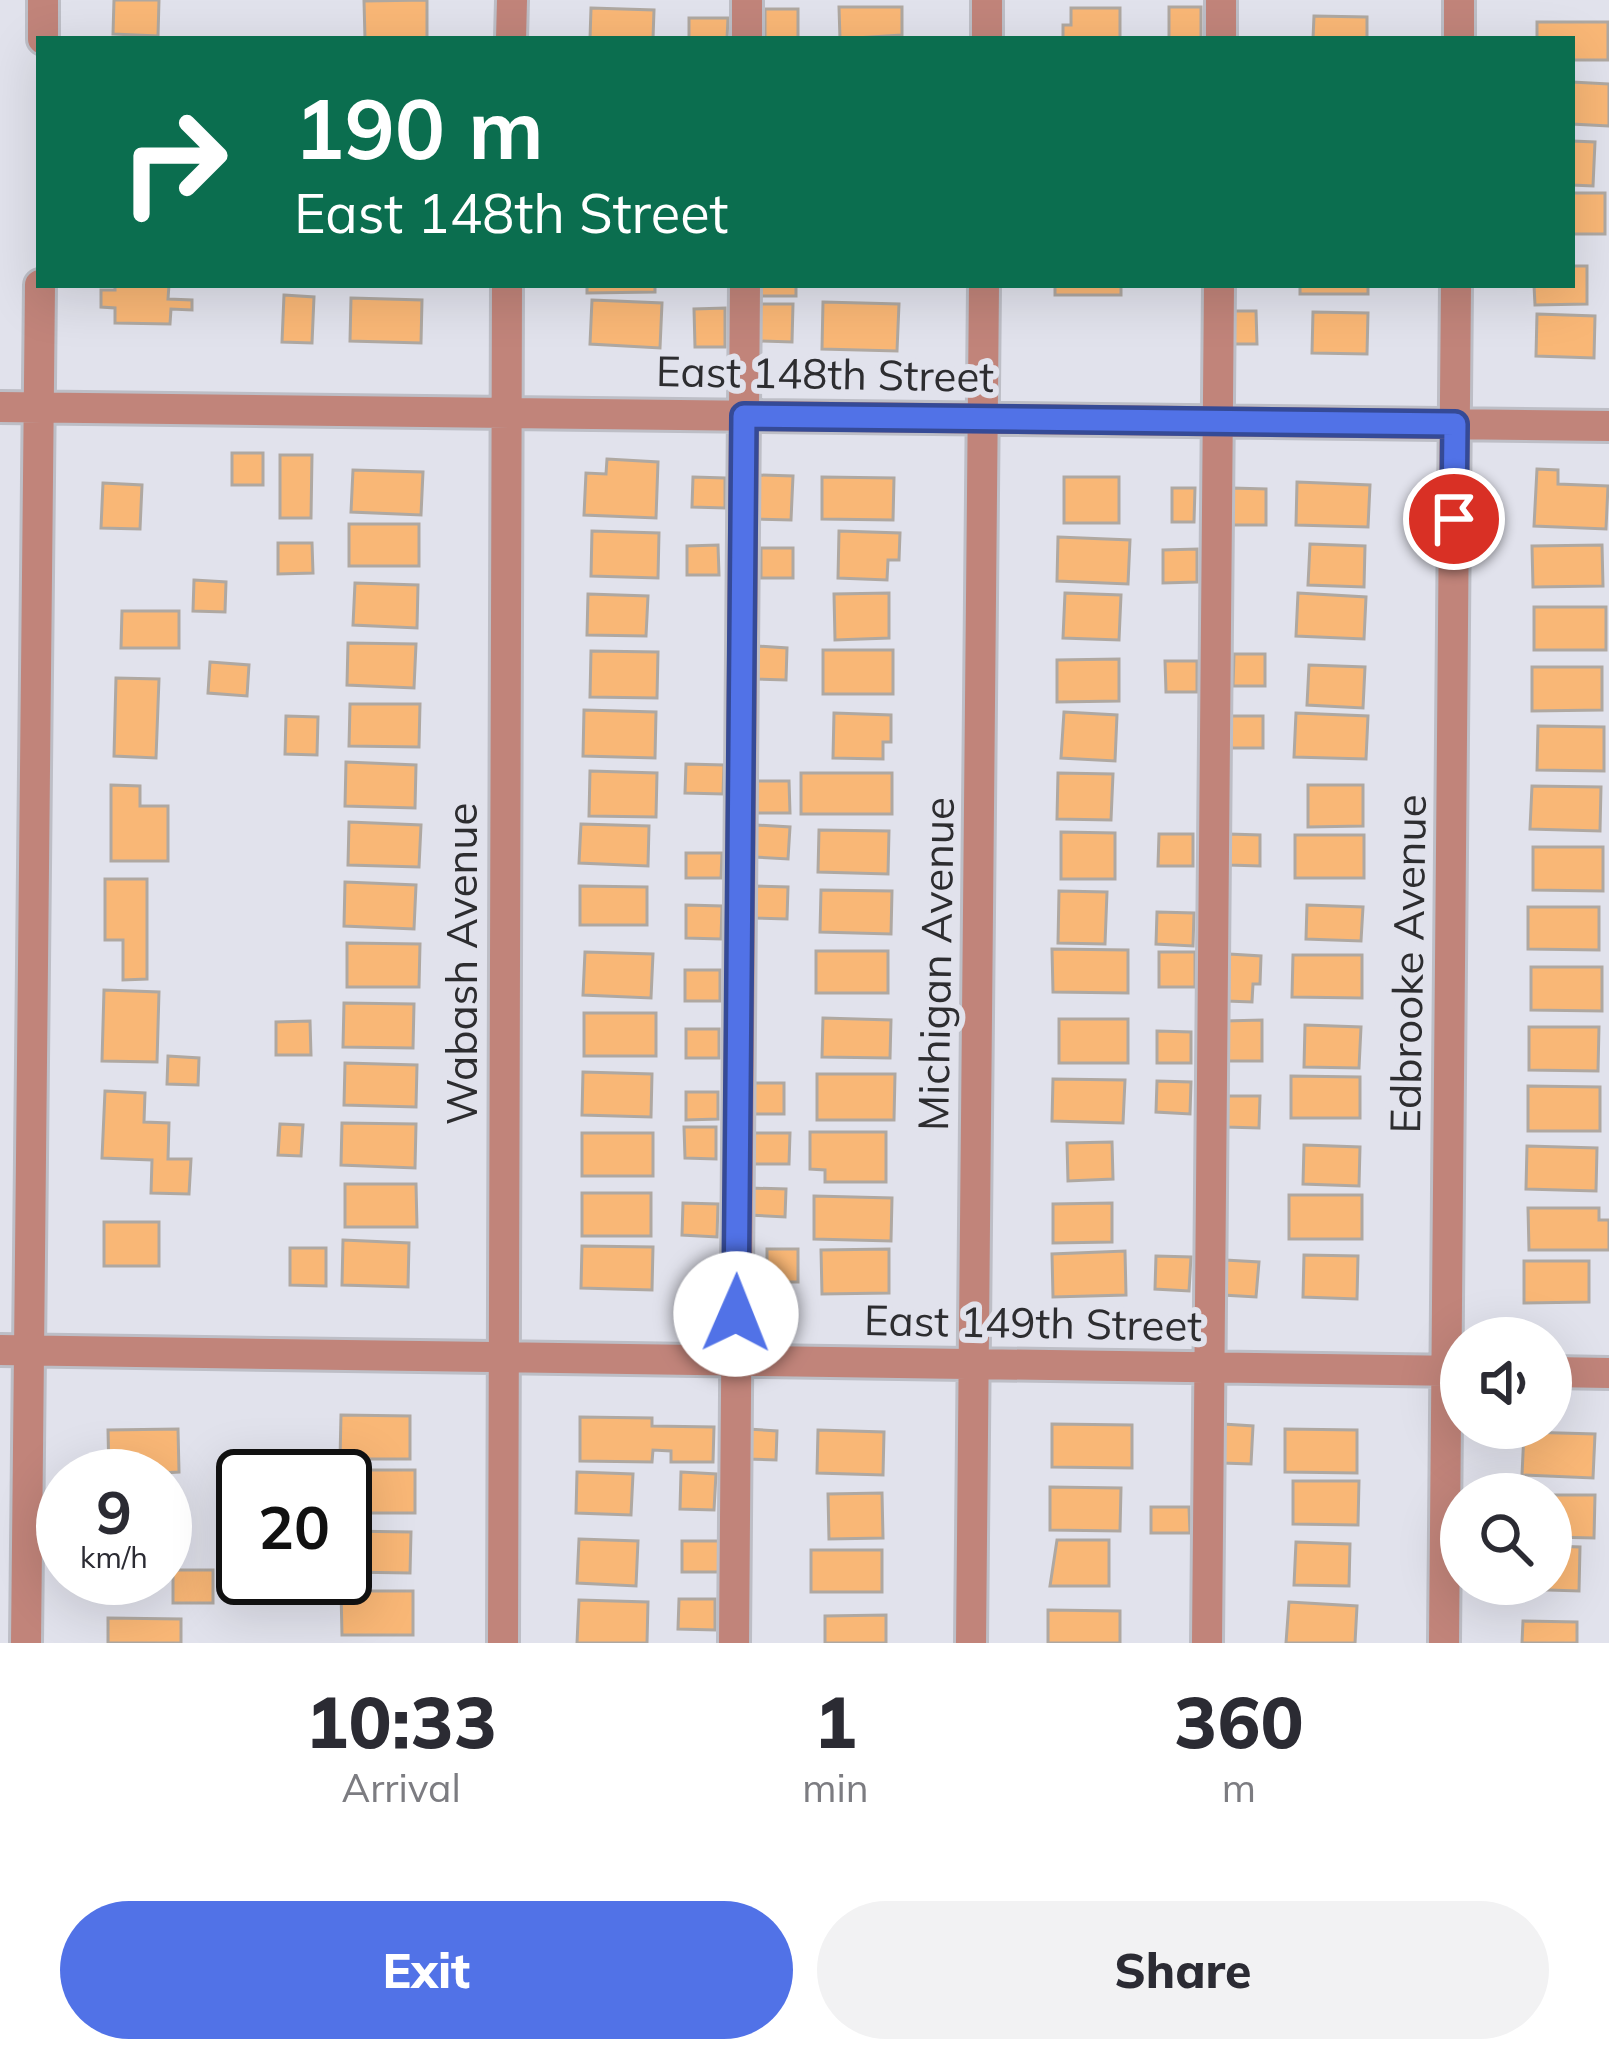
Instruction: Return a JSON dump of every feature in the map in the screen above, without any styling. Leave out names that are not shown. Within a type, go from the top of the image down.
[{"type":"street","points":[[43,36],[44,0]]},
{"type":"street","points":[[511,36],[512,0]]},
{"type":"street","points":[[747,0],[747,36]]},
{"type":"street","points":[[987,0],[987,36]]},
{"type":"street","points":[[1221,0],[1221,36]]},
{"type":"street","points":[[1459,0],[1459,36]]},
{"type":"street","points":[[26,1643],[14,1350],[40,288]]},
{"type":"street","name":"Wabash Avenue","points":[[503,1643],[508,288]]},
{"type":"street","points":[[734,1643],[745,288]]},
{"type":"street","name":"Michigan Avenue","points":[[971,1643],[984,288]]},
{"type":"street","points":[[1207,1643],[1219,288]]},
{"type":"street","name":"Edbrooke Avenue","points":[[1454,1317],[1456,288]]},
{"type":"street","name":"East 148th Street","points":[[0,407],[1609,426]]},
{"type":"street","name":"East 149th Street","points":[[14,1350],[1440,1371]]},
{"type":"street","points":[[1572,1372],[1609,1373]]},
{"type":"street","name":"Edbrooke Avenue","points":[[1444,1643],[1451,1449]]},
{"type":"building","points":[[114,0],[159,0],[158,36],[113,34]]},
{"type":"building","points":[[427,0],[427,36],[365,36],[364,1]]},
{"type":"building","points":[[839,7],[902,7],[902,35],[840,36]]},
{"type":"building","points":[[1169,7],[1201,7],[1201,36],[1169,36]]},
{"type":"building","points":[[591,8],[654,10],[653,36],[590,36]]},
{"type":"building","points":[[1071,8],[1120,8],[1120,36],[1063,36],[1063,25],[1071,25]]},
{"type":"building","points":[[765,9],[798,9],[798,36],[765,36]]},
{"type":"building","points":[[1314,16],[1367,17],[1367,36],[1313,36]]},
{"type":"building","points":[[689,18],[728,18],[727,36],[689,36]]},
{"type":"building","points":[[1537,22],[1608,22],[1608,60],[1575,60],[1575,36],[1537,36]]},
{"type":"building","points":[[1575,82],[1609,84],[1609,126],[1575,124]]},
{"type":"building","points":[[1575,141],[1595,142],[1593,186],[1575,185]]},
{"type":"building","points":[[1575,193],[1605,193],[1605,234],[1575,234]]},
{"type":"building","points":[[1575,266],[1587,266],[1587,304],[1535,305],[1534,288],[1575,288]]},
{"type":"building","points":[[169,288],[168,299],[192,300],[192,310],[171,309],[170,324],[115,323],[115,308],[101,307],[101,290]]},
{"type":"building","points":[[587,288],[655,288],[655,292],[587,293]]},
{"type":"building","points":[[759,288],[796,288],[796,296],[759,296]]},
{"type":"building","points":[[1055,288],[1121,288],[1121,295],[1055,295]]},
{"type":"building","points":[[1300,288],[1368,288],[1368,294],[1300,294]]},
{"type":"building","points":[[284,295],[314,297],[312,343],[282,342]]},
{"type":"building","points":[[351,298],[422,300],[421,343],[350,341]]},
{"type":"building","points":[[592,300],[662,303],[660,348],[590,344]]},
{"type":"building","points":[[823,302],[899,304],[897,351],[822,349]]},
{"type":"building","points":[[758,304],[793,304],[792,342],[758,341]]},
{"type":"building","points":[[725,308],[725,347],[695,347],[694,309]]},
{"type":"building","points":[[1231,311],[1256,311],[1257,344],[1232,344]]},
{"type":"building","points":[[1313,312],[1368,313],[1367,354],[1312,353]]},
{"type":"building","points":[[1537,314],[1595,316],[1594,358],[1536,356]]},
{"type":"building","points":[[232,453],[263,453],[263,485],[232,485]]},
{"type":"building","points":[[280,455],[312,455],[311,518],[280,518]]},
{"type":"building","points":[[607,459],[658,462],[656,518],[584,515],[586,473],[606,474]]},
{"type":"building","points":[[1537,469],[1558,470],[1558,484],[1608,486],[1606,529],[1534,526]]},
{"type":"building","points":[[353,470],[423,472],[421,515],[351,512]]},
{"type":"building","points":[[758,475],[793,476],[791,520],[756,519]]},
{"type":"building","points":[[693,477],[725,478],[725,508],[692,507]]},
{"type":"building","points":[[822,477],[894,478],[893,520],[822,519]]},
{"type":"building","points":[[1064,477],[1119,477],[1119,523],[1064,523]]},
{"type":"building","points":[[1297,482],[1370,485],[1368,527],[1296,525]]},
{"type":"building","points":[[103,483],[142,485],[140,529],[101,528]]},
{"type":"building","points":[[1172,488],[1195,488],[1194,522],[1172,522]]},
{"type":"building","points":[[1232,488],[1266,489],[1266,525],[1232,525]]},
{"type":"building","points":[[349,524],[419,524],[419,566],[349,566]]},
{"type":"building","points":[[592,531],[659,533],[658,578],[591,576]]},
{"type":"building","points":[[839,531],[900,533],[899,560],[888,560],[887,580],[838,578]]},
{"type":"building","points":[[1058,537],[1130,540],[1128,584],[1057,581]]},
{"type":"building","points":[[278,543],[312,543],[313,573],[278,574]]},
{"type":"building","points":[[1310,544],[1365,546],[1364,587],[1308,585]]},
{"type":"building","points":[[718,545],[719,575],[687,575],[687,546]]},
{"type":"building","points":[[1602,545],[1603,586],[1533,587],[1532,546]]},
{"type":"building","points":[[761,548],[793,548],[793,578],[761,578]]},
{"type":"building","points":[[1197,549],[1197,582],[1163,583],[1163,550]]},
{"type":"building","points":[[194,580],[226,582],[225,612],[193,611]]},
{"type":"building","points":[[355,583],[418,585],[417,628],[353,625]]},
{"type":"building","points":[[889,593],[889,638],[835,640],[834,594]]},
{"type":"building","points":[[1065,593],[1121,595],[1119,640],[1063,638]]},
{"type":"building","points":[[1298,593],[1366,597],[1364,639],[1296,636]]},
{"type":"building","points":[[588,594],[648,596],[646,636],[587,635]]},
{"type":"building","points":[[1534,607],[1606,607],[1606,650],[1534,650]]},
{"type":"building","points":[[122,611],[179,611],[179,648],[121,648]]},
{"type":"building","points":[[348,643],[416,644],[414,688],[347,685]]},
{"type":"building","points":[[757,646],[787,648],[786,680],[756,679]]},
{"type":"building","points":[[823,650],[893,650],[893,694],[823,694]]},
{"type":"building","points":[[591,651],[658,652],[657,698],[590,697]]},
{"type":"building","points":[[1234,654],[1265,654],[1265,686],[1233,686]]},
{"type":"building","points":[[1119,659],[1119,701],[1057,702],[1057,660]]},
{"type":"building","points":[[1165,661],[1197,661],[1197,692],[1166,692]]},
{"type":"building","points":[[210,662],[249,665],[247,696],[208,693]]},
{"type":"building","points":[[1309,665],[1365,667],[1363,708],[1307,705]]},
{"type":"building","points":[[1532,667],[1602,667],[1602,710],[1532,711]]},
{"type":"building","points":[[116,678],[159,679],[156,758],[114,756]]},
{"type":"building","points":[[350,704],[420,704],[419,747],[349,746]]},
{"type":"building","points":[[584,710],[656,712],[655,758],[583,756]]},
{"type":"building","points":[[1064,712],[1117,715],[1115,761],[1061,758]]},
{"type":"building","points":[[834,713],[891,715],[891,742],[883,742],[883,759],[833,758]]},
{"type":"building","points":[[1296,713],[1368,716],[1366,759],[1294,757]]},
{"type":"building","points":[[286,716],[318,717],[317,755],[285,754]]},
{"type":"building","points":[[1231,716],[1263,716],[1263,748],[1231,748]]},
{"type":"building","points":[[1538,726],[1604,727],[1604,771],[1537,770]]},
{"type":"building","points":[[346,762],[416,765],[415,808],[345,806]]},
{"type":"building","points":[[686,764],[724,765],[723,794],[685,793]]},
{"type":"building","points":[[590,771],[657,773],[656,817],[589,816]]},
{"type":"building","points":[[801,773],[892,773],[892,814],[801,814]]},
{"type":"building","points":[[1058,773],[1113,774],[1111,820],[1057,819]]},
{"type":"building","points":[[753,781],[789,781],[790,813],[753,813]]},
{"type":"building","points":[[111,785],[140,786],[140,806],[168,806],[168,861],[111,861]]},
{"type":"building","points":[[1308,785],[1363,785],[1363,826],[1308,827]]},
{"type":"building","points":[[1532,786],[1601,787],[1600,831],[1530,829]]},
{"type":"building","points":[[349,822],[421,825],[419,867],[348,865]]},
{"type":"building","points":[[581,824],[649,826],[648,866],[579,863]]},
{"type":"building","points":[[756,825],[790,827],[788,859],[754,857]]},
{"type":"building","points":[[819,830],[889,831],[888,874],[818,872]]},
{"type":"building","points":[[1061,832],[1115,833],[1115,879],[1061,879]]},
{"type":"building","points":[[1159,834],[1193,834],[1193,866],[1158,866]]},
{"type":"building","points":[[1229,834],[1260,835],[1260,866],[1229,865]]},
{"type":"building","points":[[1295,835],[1364,835],[1364,878],[1295,878]]},
{"type":"building","points":[[1533,847],[1603,847],[1603,891],[1533,890]]},
{"type":"building","points":[[686,853],[722,853],[721,878],[686,878]]},
{"type":"building","points":[[105,879],[147,879],[147,979],[123,980],[123,940],[105,940]]},
{"type":"building","points":[[345,882],[416,885],[414,929],[344,926]]},
{"type":"building","points":[[580,886],[647,887],[647,925],[580,925]]},
{"type":"building","points":[[754,886],[788,887],[787,919],[752,918]]},
{"type":"building","points":[[821,890],[892,891],[891,934],[820,932]]},
{"type":"building","points":[[1059,891],[1107,892],[1105,944],[1058,943]]},
{"type":"building","points":[[686,905],[722,906],[721,939],[686,938]]},
{"type":"building","points":[[1307,905],[1363,907],[1361,941],[1306,939]]},
{"type":"building","points":[[1528,907],[1599,907],[1599,950],[1528,949]]},
{"type":"building","points":[[1157,912],[1194,913],[1193,946],[1156,944]]},
{"type":"building","points":[[347,943],[420,944],[419,987],[347,987]]},
{"type":"building","points":[[1052,949],[1128,950],[1128,993],[1053,992]]},
{"type":"building","points":[[816,951],[888,951],[888,993],[816,993]]},
{"type":"building","points":[[585,952],[653,954],[651,998],[583,995]]},
{"type":"building","points":[[1159,952],[1195,952],[1195,987],[1159,987]]},
{"type":"building","points":[[1229,954],[1261,956],[1260,984],[1253,984],[1252,1002],[1227,1001]]},
{"type":"building","points":[[1293,955],[1362,955],[1362,998],[1292,997]]},
{"type":"building","points":[[1531,967],[1602,967],[1602,1011],[1531,1010]]},
{"type":"building","points":[[685,970],[720,970],[720,1001],[685,1001]]},
{"type":"building","points":[[104,990],[159,992],[157,1062],[102,1061]]},
{"type":"building","points":[[344,1003],[414,1004],[413,1048],[343,1047]]},
{"type":"building","points":[[584,1013],[656,1013],[656,1056],[584,1056]]},
{"type":"building","points":[[823,1018],[891,1020],[890,1058],[822,1057]]},
{"type":"building","points":[[1059,1019],[1128,1019],[1128,1063],[1059,1063]]},
{"type":"building","points":[[1262,1020],[1262,1061],[1225,1061],[1225,1021]]},
{"type":"building","points":[[310,1021],[311,1055],[276,1055],[276,1022]]},
{"type":"building","points":[[1305,1025],[1361,1027],[1359,1068],[1304,1067]]},
{"type":"building","points":[[1529,1027],[1599,1027],[1598,1071],[1529,1070]]},
{"type":"building","points":[[686,1029],[719,1029],[719,1058],[686,1058]]},
{"type":"building","points":[[1157,1031],[1191,1032],[1191,1063],[1157,1063]]},
{"type":"building","points":[[168,1056],[199,1058],[198,1085],[167,1084]]},
{"type":"building","points":[[345,1063],[417,1065],[416,1107],[344,1105]]},
{"type":"building","points":[[583,1072],[652,1074],[651,1117],[582,1115]]},
{"type":"building","points":[[817,1074],[895,1074],[894,1120],[817,1120]]},
{"type":"building","points":[[1291,1076],[1360,1077],[1360,1118],[1291,1118]]},
{"type":"building","points":[[1053,1079],[1125,1080],[1123,1123],[1052,1121]]},
{"type":"building","points":[[1157,1081],[1191,1082],[1190,1114],[1156,1112]]},
{"type":"building","points":[[752,1083],[784,1083],[784,1114],[752,1114]]},
{"type":"building","points":[[1528,1086],[1600,1087],[1600,1131],[1528,1131]]},
{"type":"building","points":[[105,1091],[145,1093],[144,1122],[169,1123],[168,1159],[191,1159],[189,1194],[151,1193],[152,1160],[102,1158]]},
{"type":"building","points":[[686,1092],[718,1092],[718,1119],[686,1120]]},
{"type":"building","points":[[1226,1096],[1260,1096],[1259,1128],[1226,1127]]},
{"type":"building","points":[[342,1123],[416,1124],[415,1168],[341,1165]]},
{"type":"building","points":[[280,1124],[303,1125],[301,1156],[278,1155]]},
{"type":"building","points":[[684,1127],[716,1127],[716,1159],[685,1158]]},
{"type":"building","points":[[810,1132],[886,1132],[886,1182],[825,1182],[825,1170],[810,1169]]},
{"type":"building","points":[[582,1133],[653,1133],[653,1176],[582,1176]]},
{"type":"building","points":[[753,1133],[790,1133],[789,1164],[753,1164]]},
{"type":"building","points":[[1112,1142],[1113,1179],[1068,1181],[1067,1143]]},
{"type":"building","points":[[1304,1145],[1360,1147],[1359,1186],[1303,1184]]},
{"type":"building","points":[[1527,1146],[1597,1148],[1596,1191],[1526,1189]]},
{"type":"building","points":[[345,1184],[416,1184],[417,1227],[345,1227]]},
{"type":"building","points":[[749,1188],[786,1189],[785,1217],[748,1215]]},
{"type":"building","points":[[582,1193],[651,1193],[651,1236],[582,1236]]},
{"type":"building","points":[[1289,1195],[1362,1195],[1362,1239],[1289,1239]]},
{"type":"building","points":[[814,1196],[892,1198],[891,1241],[814,1239]]},
{"type":"building","points":[[683,1203],[718,1204],[717,1237],[682,1235]]},
{"type":"building","points":[[1112,1203],[1112,1242],[1053,1243],[1053,1204]]},
{"type":"building","points":[[1528,1208],[1599,1208],[1599,1220],[1609,1220],[1609,1250],[1529,1250]]},
{"type":"building","points":[[104,1222],[159,1222],[159,1266],[104,1266]]},
{"type":"building","points":[[343,1240],[409,1243],[408,1287],[342,1285]]},
{"type":"building","points":[[582,1246],[653,1247],[652,1290],[581,1288]]},
{"type":"building","points":[[290,1248],[326,1248],[326,1286],[290,1285]]},
{"type":"building","points":[[767,1249],[798,1249],[798,1282],[767,1282]]},
{"type":"building","points":[[889,1249],[889,1293],[822,1294],[821,1250]]},
{"type":"building","points":[[1125,1251],[1126,1295],[1053,1297],[1052,1254]]},
{"type":"building","points":[[1304,1255],[1358,1256],[1357,1299],[1303,1297]]},
{"type":"building","points":[[1156,1256],[1191,1257],[1189,1291],[1155,1289]]},
{"type":"building","points":[[1225,1260],[1259,1262],[1256,1297],[1223,1295]]},
{"type":"building","points":[[1524,1261],[1589,1261],[1589,1302],[1524,1303]]},
{"type":"building","points":[[341,1415],[410,1416],[410,1459],[372,1459],[372,1449],[340,1449]]},
{"type":"building","points":[[580,1417],[652,1418],[652,1426],[714,1427],[713,1462],[671,1462],[671,1451],[653,1450],[652,1462],[580,1461]]},
{"type":"building","points":[[1052,1424],[1132,1425],[1132,1468],[1052,1467]]},
{"type":"building","points":[[1223,1424],[1253,1426],[1251,1464],[1222,1463]]},
{"type":"building","points":[[178,1429],[178,1449],[108,1449],[108,1430]]},
{"type":"building","points":[[748,1429],[777,1431],[776,1460],[747,1459]]},
{"type":"building","points":[[1285,1429],[1357,1430],[1357,1473],[1285,1472]]},
{"type":"building","points":[[818,1430],[884,1432],[883,1475],[817,1473]]},
{"type":"building","points":[[1572,1433],[1595,1434],[1593,1478],[1522,1473],[1523,1449],[1572,1449]]},
{"type":"building","points":[[372,1470],[415,1470],[415,1513],[372,1513]]},
{"type":"building","points":[[577,1472],[633,1474],[631,1515],[576,1513]]},
{"type":"building","points":[[681,1472],[716,1474],[714,1510],[680,1509]]},
{"type":"building","points":[[1293,1481],[1359,1481],[1358,1525],[1293,1524]]},
{"type":"building","points":[[1050,1487],[1121,1488],[1120,1531],[1050,1530]]},
{"type":"building","points":[[882,1493],[883,1538],[829,1539],[828,1494]]},
{"type":"building","points":[[1572,1495],[1595,1495],[1594,1538],[1572,1537]]},
{"type":"building","points":[[1151,1507],[1189,1507],[1190,1533],[1151,1533]]},
{"type":"building","points":[[372,1531],[411,1532],[410,1573],[372,1572]]},
{"type":"building","points":[[579,1539],[638,1541],[636,1586],[577,1583]]},
{"type":"building","points":[[1057,1540],[1109,1540],[1109,1586],[1050,1586]]},
{"type":"building","points":[[682,1541],[719,1541],[719,1572],[682,1572]]},
{"type":"building","points":[[1296,1542],[1350,1544],[1349,1586],[1294,1585]]},
{"type":"building","points":[[1572,1547],[1580,1547],[1579,1591],[1572,1591]]},
{"type":"building","points":[[811,1550],[882,1550],[882,1592],[811,1592]]},
{"type":"building","points":[[192,1570],[213,1570],[213,1603],[192,1603]]},
{"type":"building","points":[[372,1591],[413,1591],[413,1635],[342,1635],[341,1605],[372,1605]]},
{"type":"building","points":[[679,1599],[715,1599],[715,1630],[678,1629]]},
{"type":"building","points":[[579,1600],[648,1602],[647,1643],[577,1643]]},
{"type":"building","points":[[1289,1602],[1357,1606],[1355,1643],[1286,1643]]},
{"type":"building","points":[[1048,1610],[1120,1611],[1120,1643],[1048,1643]]},
{"type":"building","points":[[886,1615],[886,1643],[825,1643],[825,1616]]},
{"type":"building","points":[[108,1618],[181,1619],[181,1643],[108,1643]]},
{"type":"building","points":[[1523,1621],[1577,1622],[1577,1643],[1522,1643]]},
{"type":"route","points":[[736,1314],[744,416],[1455,424],[1454,519]]}]
